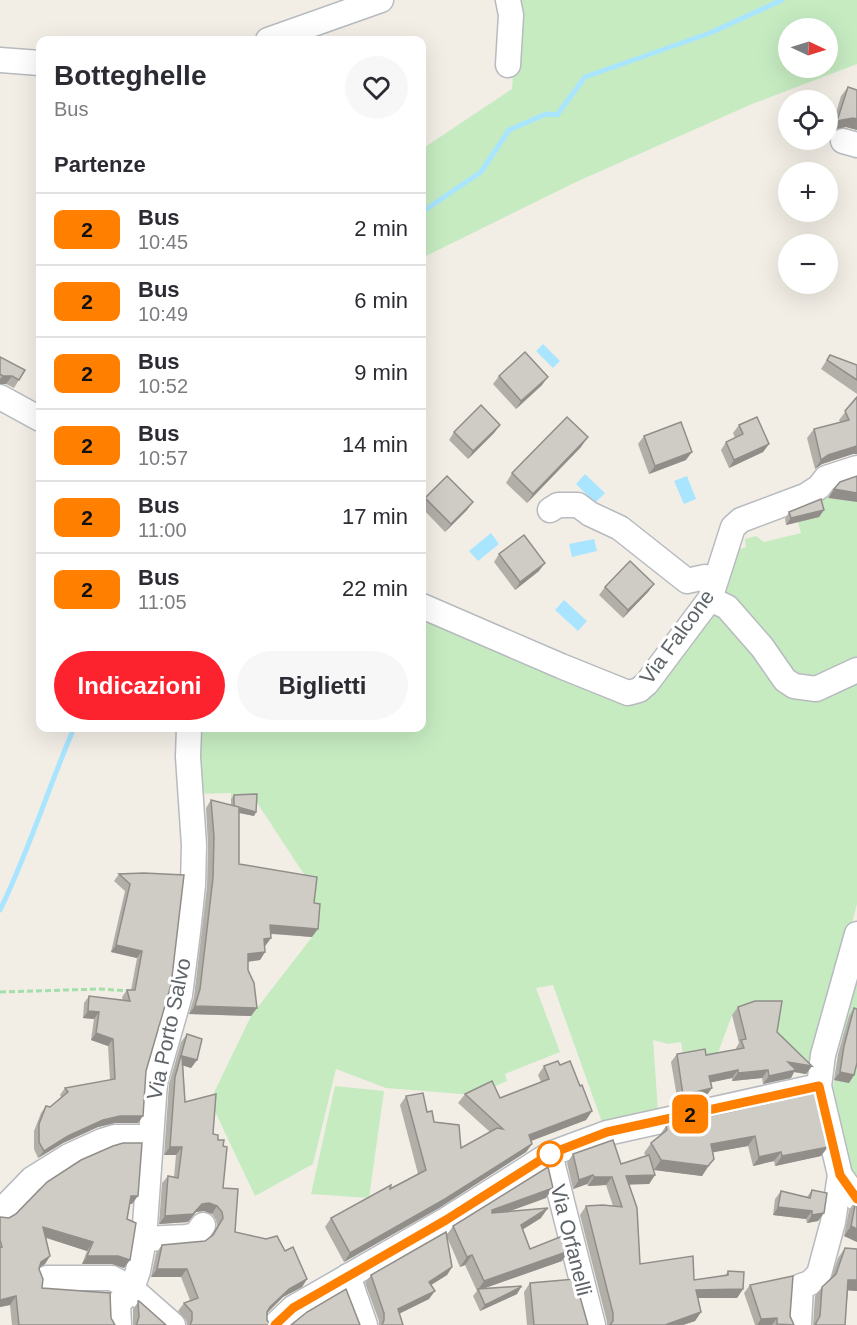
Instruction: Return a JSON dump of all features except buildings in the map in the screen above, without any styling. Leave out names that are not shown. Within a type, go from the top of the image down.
[{"type":"street","points":[[279,36],[381,0]]},
{"type":"street","points":[[508,0],[511,15],[508,65]]},
{"type":"street","points":[[0,60],[36,63]]},
{"type":"street","points":[[0,397],[36,417]]},
{"type":"street","name":"Via Falcone","points":[[426,608],[628,693],[639,690],[647,683],[710,599],[733,527],[741,520],[805,496],[819,487],[826,478],[857,468]]},
{"type":"street","points":[[550,510],[558,505],[578,505],[590,514],[620,528],[687,581],[705,577],[629,519]]},
{"type":"street","points":[[710,599],[727,607],[762,647],[785,680],[794,686],[816,689],[857,670]]},
{"type":"street","name":"Via Porto Salvo","points":[[119,1325],[118,1304],[132,1288],[144,1239],[155,1082],[180,995],[194,885],[189,732]]},
{"type":"street","points":[[799,1325],[801,1286],[810,1283],[819,1274],[833,1222],[840,1175],[819,1086],[823,1054],[857,934]]},
{"type":"street","points":[[275,1325],[293,1308],[446,1220],[550,1154],[607,1132],[819,1086]]},
{"type":"street","points":[[0,1212],[32,1179],[69,1156],[115,1137],[150,1137]]},
{"type":"street","name":"Via Orfanelli","points":[[550,1154],[593,1325]]},
{"type":"street","points":[[840,1175],[857,1199]]},
{"type":"street","points":[[144,1239],[196,1235],[203,1225]]},
{"type":"street","points":[[348,1276],[365,1325]]},
{"type":"street","points":[[47,1278],[112,1278],[132,1288],[173,1325]]},
{"type":"path","points":[[0,992],[100,989],[134,992]]},
{"type":"green space","points":[[518,0],[857,0],[857,64],[838,71],[838,18],[778,18],[778,78],[820,78],[789,90],[778,90],[778,94],[576,182],[426,256],[426,146],[512,89]]},
{"type":"green space","points":[[817,496],[857,502],[857,662],[818,682],[793,675],[725,595],[725,581],[736,532],[741,549],[746,547],[745,539],[756,536],[764,542],[801,533],[798,522]]},
{"type":"green space","points":[[714,610],[721,611],[779,684],[857,678],[857,904],[819,1048],[805,1073],[749,1009],[732,1015],[715,1061],[684,1060],[681,1042],[668,1044],[653,1040],[658,1111],[603,1125],[553,985],[536,988],[560,1052],[505,1074],[507,1081],[474,1095],[386,1088],[336,1069],[313,1164],[255,1196],[210,1101],[251,1016],[312,937],[315,912],[311,885],[254,798],[231,799],[231,793],[196,794],[195,732],[426,732],[426,615],[629,700]]},
{"type":"green space","points":[[857,973],[857,1180],[847,1163],[832,1093],[846,1016]]},
{"type":"green space","points":[[335,1086],[384,1091],[369,1198],[311,1194]]},
{"type":"water","points":[[543,344],[560,361],[553,368],[536,351]]},
{"type":"water","points":[[585,474],[605,493],[595,503],[576,484]]},
{"type":"water","points":[[687,476],[696,499],[684,504],[674,481]]},
{"type":"water","points":[[491,533],[499,544],[478,561],[469,551]]},
{"type":"water","points":[[594,539],[597,551],[572,557],[569,544]]},
{"type":"water","points":[[564,600],[587,621],[578,631],[555,610]]},
{"type":"waterway","points":[[426,209],[481,172],[509,130],[546,114],[557,115],[585,77],[710,33],[782,0]]},
{"type":"waterway","points":[[0,910],[72,732]]},
{"type":"bus line","name":"2","points":[[275,1325],[293,1308],[446,1220],[550,1154],[607,1132],[819,1086],[840,1175],[857,1199]]}]
